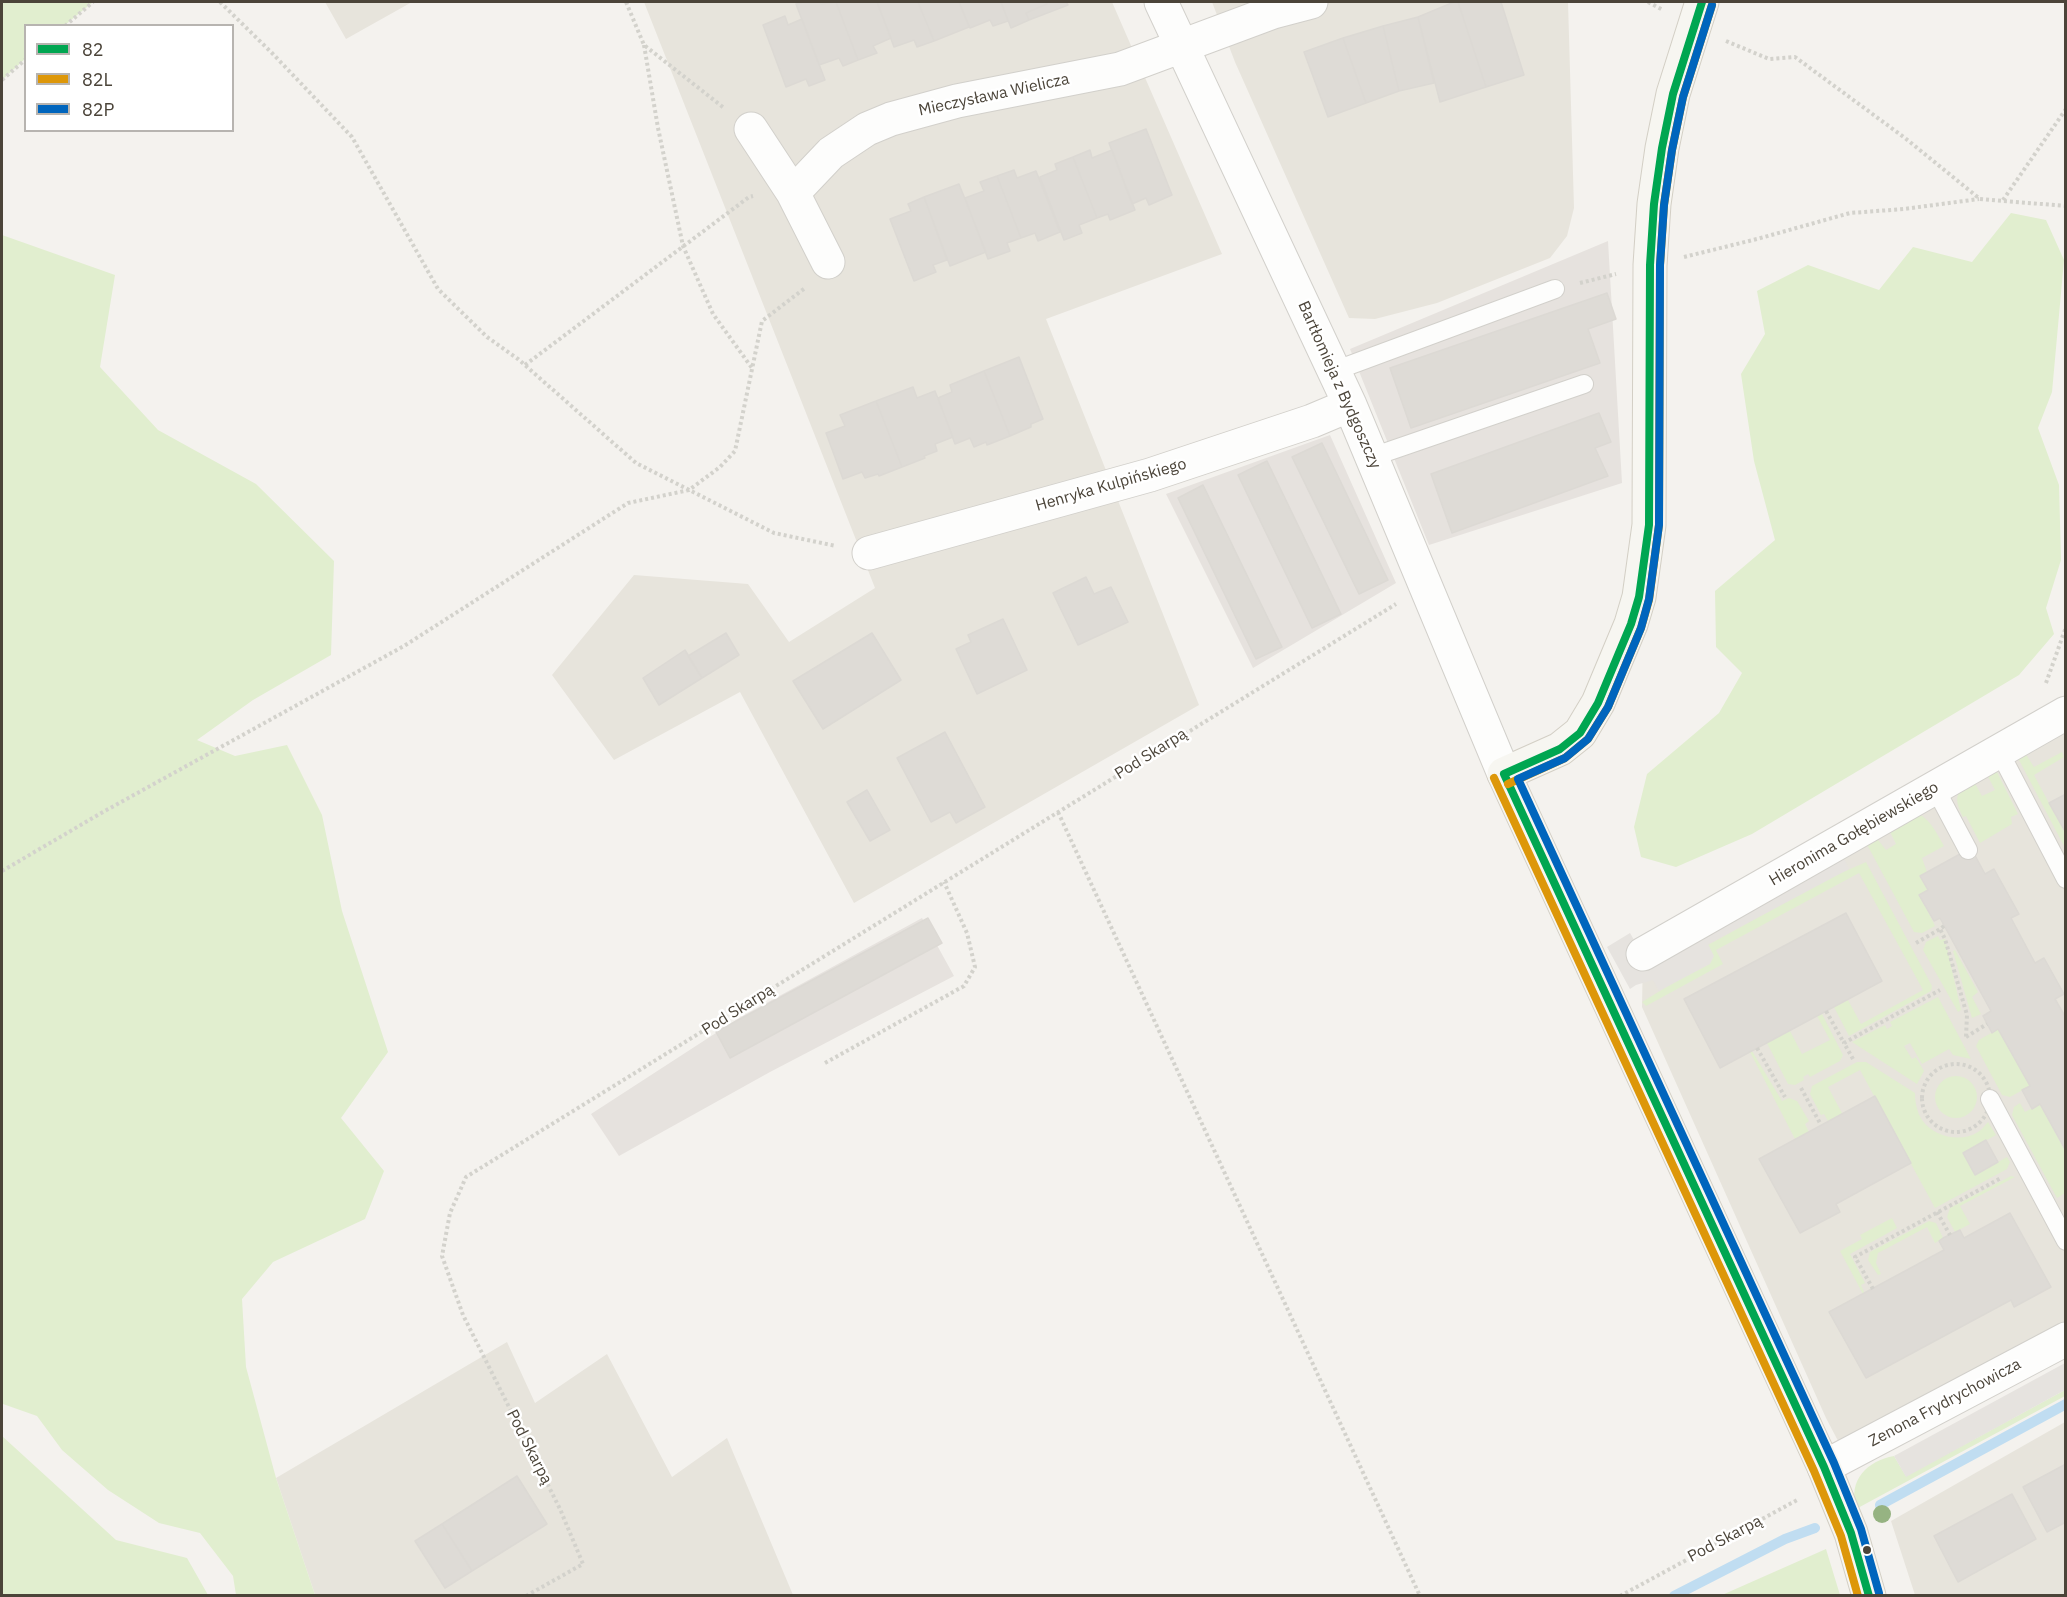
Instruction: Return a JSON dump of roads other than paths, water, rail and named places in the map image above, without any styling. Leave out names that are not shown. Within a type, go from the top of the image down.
[{"type":"street","name":"Bartłomieja z Bydgoszczy","points":[[1161,2],[1350,405],[1504,774]]},
{"type":"street","name":"Mieczysława Wielicza","points":[[793,193],[831,153],[867,129],[891,119],[957,100],[1120,69],[1273,12],[1311,2]]},
{"type":"street","points":[[1697,15],[1673,94],[1654,204],[1650,265],[1649,525],[1639,597],[1631,624],[1598,703],[1580,733],[1560,749],[1504,774],[1828,1475],[1851,1533],[1869,1596]]},
{"type":"street","points":[[751,129],[793,193],[828,262]]},
{"type":"street","name":"Henryka Kulpińskiego","points":[[869,553],[1150,475],[1312,421],[1350,405]]},
{"type":"street","name":"Hieronima Gołębiewskiego","points":[[1643,954],[2054,719]]},
{"type":"street","name":"Zenona Frydrychowicza","points":[[1828,1475],[2066,1339]]},
{"type":"lane","points":[[1334,371],[1555,289]]},
{"type":"lane","points":[[1372,457],[1584,384]]},
{"type":"lane","points":[[2000,751],[2066,879]]},
{"type":"lane","points":[[1935,788],[1968,850]]},
{"type":"lane","points":[[1990,1099],[2066,1241]]},
{"type":"waterway","points":[[1880,1505],[2066,1404]]},
{"type":"waterway","points":[[1674,1596],[1785,1539],[1815,1528]]}]
